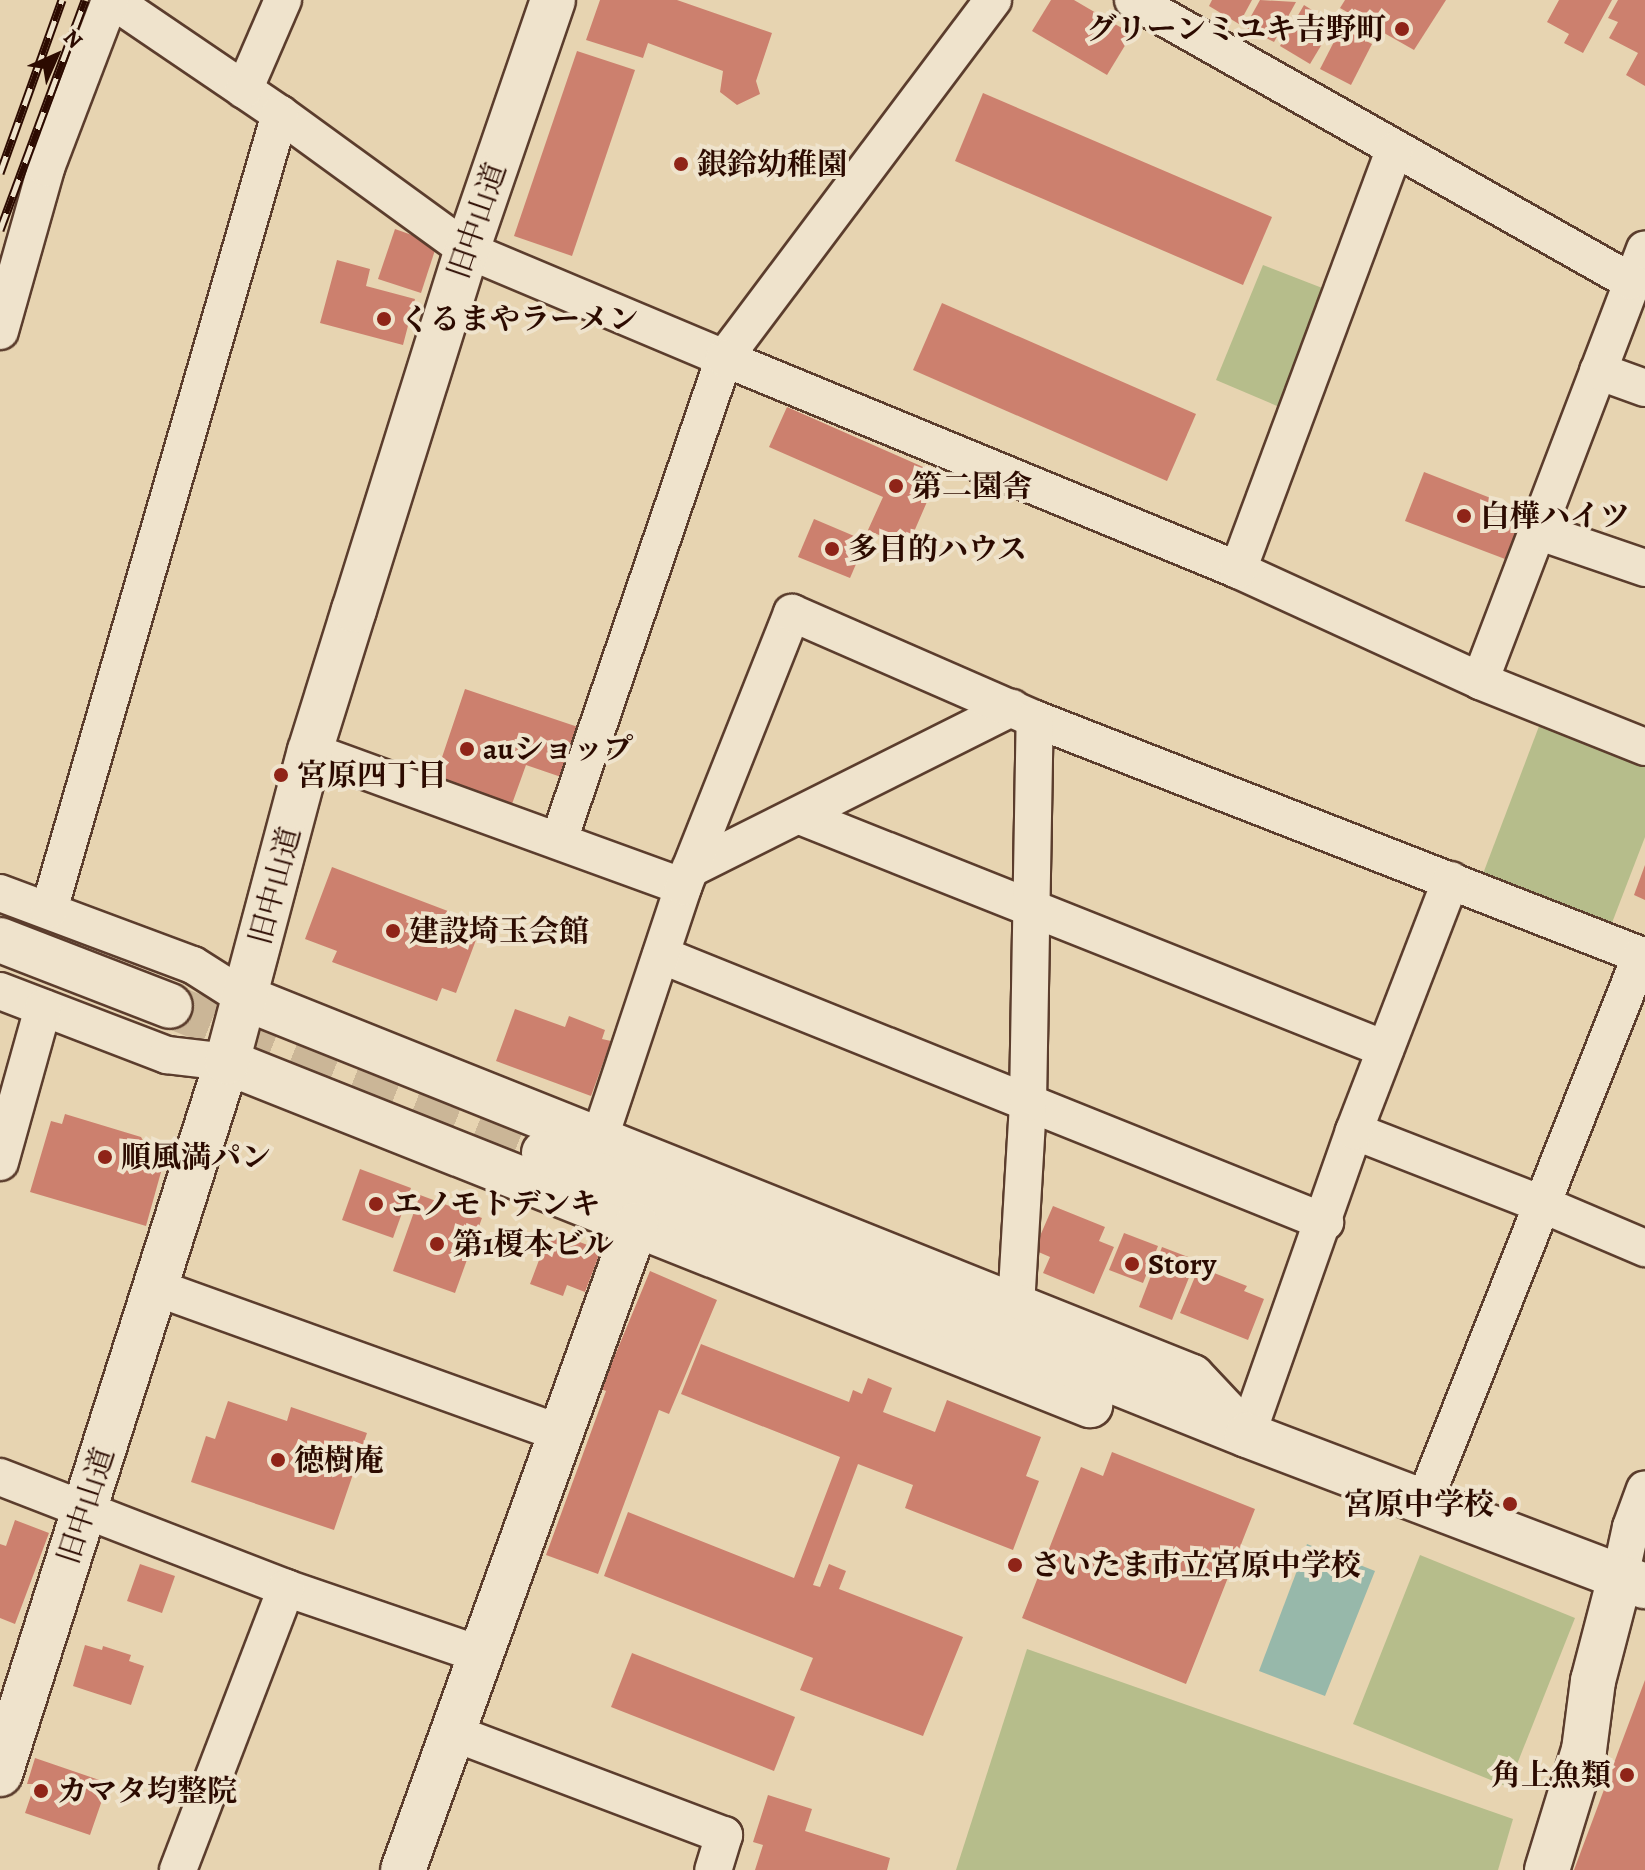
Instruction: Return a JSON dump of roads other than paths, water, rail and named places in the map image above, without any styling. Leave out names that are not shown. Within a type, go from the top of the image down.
[{"type":"street","points":[[0,331],[46,168],[111,0],[280,114],[467,250],[1238,570],[1480,681],[1645,747]]},
{"type":"street","points":[[244,90],[283,0]]},
{"type":"street","name":"旧中山道","points":[[0,1774],[227,1062],[310,751],[467,250],[553,0]]},
{"type":"street","points":[[559,840],[724,358],[993,0]]},
{"type":"street","points":[[1133,0],[1630,281]]},
{"type":"street","points":[[49,910],[280,114]]},
{"type":"street","points":[[1238,570],[1394,150]]},
{"type":"street","points":[[1480,681],[1540,532],[1630,281],[1645,249]]},
{"type":"street","points":[[1598,371],[1645,388]]},
{"type":"street","points":[[1540,532],[1645,568]]},
{"type":"street","points":[[599,1140],[687,878],[792,613],[1023,714],[1643,956],[1424,1502]]},
{"type":"street","points":[[310,751],[559,840],[687,878],[800,816],[1023,714]]},
{"type":"street","points":[[1016,1306],[1028,1103],[1031,909],[1023,714]]},
{"type":"street","points":[[800,816],[1385,1049]]},
{"type":"street","points":[[1247,1435],[1325,1222],[1354,1131],[1451,880]]},
{"type":"street","points":[[0,893],[193,965],[245,998],[1192,1377],[1247,1435]]},
{"type":"street","points":[[0,940],[170,1006]]},
{"type":"street","points":[[661,955],[1325,1222]]},
{"type":"street","points":[[0,991],[167,1055],[227,1062],[1168,1436],[1247,1435]]},
{"type":"street","points":[[0,1162],[43,1008]]},
{"type":"street","points":[[415,1137],[419,1101],[438,1076]]},
{"type":"street","points":[[1354,1131],[1645,1248]]},
{"type":"street","points":[[544,1153],[1247,1435],[1632,1581]]},
{"type":"street","points":[[403,1870],[636,1225]]},
{"type":"street","points":[[157,1288],[559,1433]]},
{"type":"street","points":[[0,1477],[286,1588],[479,1654]]},
{"type":"street","points":[[1547,1870],[1584,1750],[1593,1681],[1632,1581],[1631,1527],[1645,1489]]},
{"type":"street","points":[[178,1870],[286,1588]]},
{"type":"street","points":[[451,1732],[724,1835],[713,1870]]},
{"type":"tunnel","points":[[170,1006],[544,1153]]},
{"type":"railway","points":[[0,173],[62,0]]},
{"type":"railway","points":[[0,230],[85,0]]},
{"type":"place","name":"グリーンミユキ吉野町","points":[[1402,29]]},
{"type":"place","name":"銀鈴幼稚園","points":[[681,164]]},
{"type":"place","name":"くるまやラーメン","points":[[384,319]]},
{"type":"place","name":"第二園舎","points":[[896,486]]},
{"type":"place","name":"白樺ハイツ","points":[[1464,516]]},
{"type":"place","name":"多目的ハウス","points":[[832,549]]},
{"type":"place","name":"auショップ","points":[[467,749]]},
{"type":"place","name":"宮原四丁目","points":[[281,775]]},
{"type":"place","name":"建設埼玉会館","points":[[393,931]]},
{"type":"place","name":"順風満パン","points":[[105,1157]]},
{"type":"place","name":"エノモトデンキ","points":[[376,1204]]},
{"type":"place","name":"第1榎本ビル","points":[[437,1244]]},
{"type":"place","name":"Story","points":[[1132,1264]]},
{"type":"place","name":"徳樹庵","points":[[278,1460]]},
{"type":"place","name":"宮原中学校","points":[[1510,1504]]},
{"type":"place","name":"さいたま市立宮原中学校","points":[[1015,1565]]},
{"type":"place","name":"角上魚類","points":[[1627,1775]]},
{"type":"place","name":"カマタ均整院","points":[[41,1791]]}]
